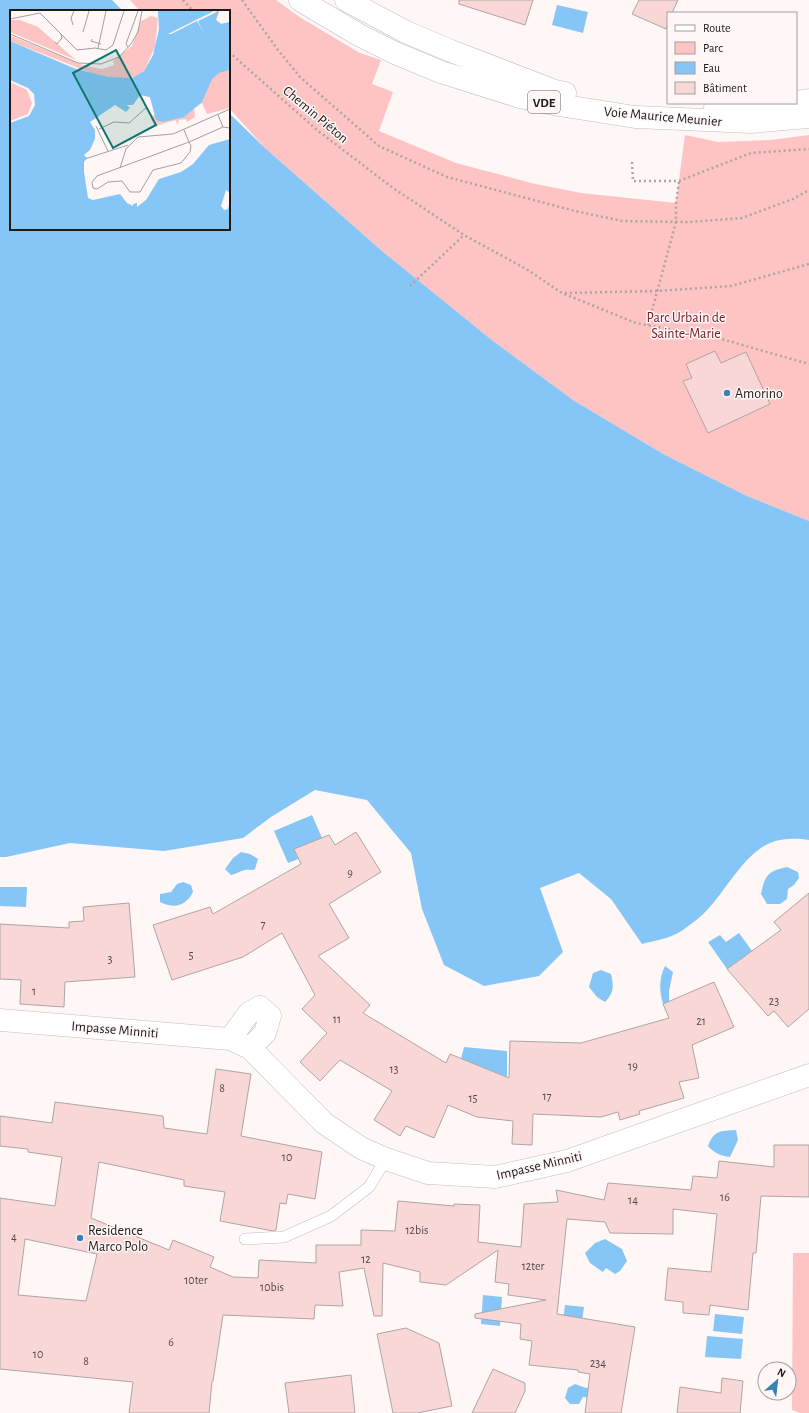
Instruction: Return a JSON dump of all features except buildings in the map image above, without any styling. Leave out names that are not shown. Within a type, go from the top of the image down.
[{"type":"main road","name":"Voie Maurice Meunier","points":[[300,0],[374,32],[395,53],[442,72],[520,97],[635,117],[751,122],[809,117]]},
{"type":"main road","name":"Voie Maurice Meunier","points":[[346,0],[406,32],[555,91],[612,101],[681,107],[730,107],[775,104]]},
{"type":"main road","points":[[797,102],[809,100]]},
{"type":"main road","points":[[230,1038],[249,1013],[260,1007],[270,1016],[264,1033],[250,1048]]},
{"type":"main road","name":"Impasse Minniti","points":[[0,1020],[230,1038],[250,1048],[324,1123],[361,1148],[386,1159],[428,1173],[495,1177],[567,1161],[809,1075]]},
{"type":"lane","points":[[374,32],[436,54],[452,51]]},
{"type":"lane","points":[[245,1239],[284,1237],[331,1216],[369,1187],[386,1159]]},
{"type":"path","points":[[183,0],[191,10]]},
{"type":"path","points":[[242,0],[278,50],[300,77],[379,146],[447,177],[575,211],[622,221],[690,222],[742,218],[793,199],[809,190]]},
{"type":"path","name":"Chemin Piéton","points":[[230,53],[317,130],[393,188],[464,236],[528,270],[562,293],[636,323],[718,338],[809,364]]},
{"type":"path","points":[[632,162],[633,181],[679,181],[751,153],[809,149]]},
{"type":"path","points":[[648,325],[676,222],[676,203],[679,181]]},
{"type":"path","points":[[410,286],[464,236]]},
{"type":"path","points":[[562,293],[657,291],[731,286],[809,264]]},
{"type":"green space","name":"Parc Urbain de Sainte-Marie","points":[[130,0],[276,0],[301,18],[360,53],[381,60],[372,84],[393,92],[379,131],[456,163],[535,184],[581,193],[676,203],[685,135],[718,142],[771,140],[809,135],[809,521],[747,496],[665,455],[573,400],[493,341],[382,251],[265,148],[230,109],[230,10],[139,10]]},
{"type":"green space","points":[[793,1253],[809,1253],[809,1413],[800,1413],[792,1410],[792,1401],[797,1401],[797,1361],[792,1361]]},
{"type":"water","points":[[0,0],[112,0],[122,10],[10,10],[10,230],[230,230],[230,114],[265,148],[382,251],[493,341],[573,400],[665,455],[747,496],[809,521],[809,840],[784,839],[770,843],[761,848],[744,863],[706,912],[677,934],[642,944],[611,899],[579,873],[540,888],[563,952],[539,976],[484,986],[444,965],[422,909],[411,853],[367,800],[315,790],[271,817],[243,838],[164,851],[70,843],[0,857]]},
{"type":"water","points":[[557,5],[588,12],[583,33],[552,25]]},
{"type":"water","points":[[312,815],[322,838],[294,849],[298,859],[288,863],[274,831]]},
{"type":"water","points":[[241,852],[250,854],[258,859],[255,869],[245,870],[231,875],[225,869],[233,858]]},
{"type":"water","points":[[787,867],[798,872],[799,878],[794,885],[788,889],[787,899],[780,904],[767,904],[761,894],[766,878],[771,872]]},
{"type":"water","points":[[183,882],[191,885],[193,892],[187,900],[175,906],[160,902],[160,894],[171,892],[177,884]]},
{"type":"water","points":[[0,887],[27,887],[26,907],[0,906]]},
{"type":"water","points":[[739,933],[752,951],[727,969],[708,942],[720,935],[726,942]]},
{"type":"water","points":[[665,966],[673,972],[669,991],[669,1002],[663,1004],[660,985]]},
{"type":"water","points":[[601,970],[611,974],[613,982],[612,992],[605,1002],[597,997],[589,987],[593,973]]},
{"type":"water","points":[[464,1047],[507,1051],[507,1077],[461,1059]]},
{"type":"water","points":[[736,1130],[738,1140],[730,1157],[718,1154],[708,1146],[715,1134],[718,1132]]},
{"type":"water","points":[[605,1239],[622,1249],[627,1261],[620,1271],[615,1274],[606,1268],[603,1272],[590,1263],[585,1253],[595,1243]]},
{"type":"water","points":[[483,1295],[502,1297],[500,1326],[481,1324]]},
{"type":"water","points":[[565,1305],[584,1307],[579,1343],[561,1336]]},
{"type":"water","points":[[715,1314],[744,1317],[742,1334],[713,1331]]},
{"type":"water","points":[[707,1336],[743,1339],[741,1359],[705,1357]]},
{"type":"water","points":[[575,1384],[586,1388],[596,1386],[593,1398],[583,1397],[579,1404],[570,1404],[565,1398],[568,1388]]},
{"type":"place","name":"Amorino","points":[[727,393]]},
{"type":"place","name":"Residence Marco Polo","points":[[80,1238]]}]
